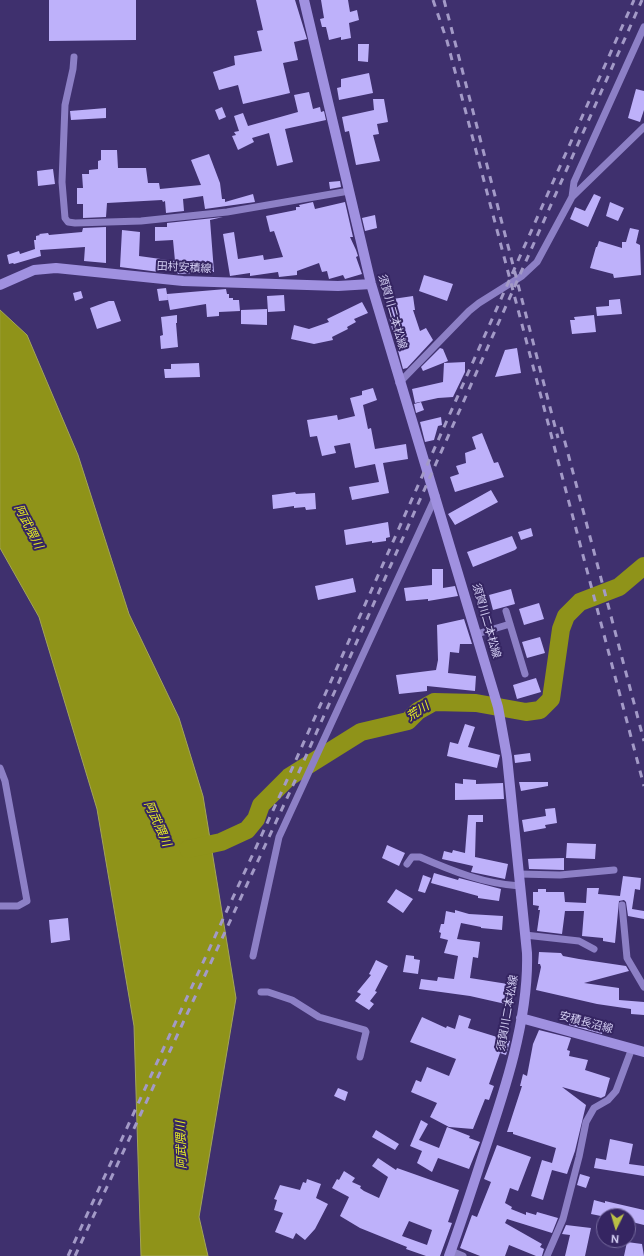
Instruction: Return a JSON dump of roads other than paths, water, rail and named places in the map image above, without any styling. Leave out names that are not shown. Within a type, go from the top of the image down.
[{"type":"main road","name":"須賀川二本松線","points":[[304,0],[371,284],[399,383],[436,496],[498,707],[507,757],[528,971],[521,1018],[502,1096],[450,1253]]},
{"type":"main road","name":"田村安積線","points":[[0,285],[34,270],[56,268],[183,281],[338,286],[371,284]]},
{"type":"main road","name":"安積長沼線","points":[[521,1018],[644,1052]]},
{"type":"street","points":[[572,197],[574,182],[644,27]]},
{"type":"street","points":[[74,57],[73,69],[64,110],[62,186],[65,218],[68,222],[141,221],[227,212],[349,191]]},
{"type":"street","points":[[399,383],[479,302],[522,276],[538,262],[572,197],[644,127]]},
{"type":"street","points":[[253,956],[279,837],[436,496]]},
{"type":"street","points":[[506,611],[525,674]]},
{"type":"street","points":[[477,634],[510,624]]},
{"type":"street","points":[[0,768],[5,781],[27,901],[18,906],[0,906]]},
{"type":"street","points":[[407,864],[412,857],[420,857],[476,879],[504,886],[520,886]]},
{"type":"street","points":[[519,874],[560,875],[614,870]]},
{"type":"street","points":[[622,905],[627,958],[644,987]]},
{"type":"street","points":[[525,935],[579,941],[594,949]]},
{"type":"street","points":[[261,992],[268,992],[292,1000],[319,1017],[365,1030],[366,1032],[360,1057]]},
{"type":"street","points":[[547,1256],[563,1219],[579,1157],[586,1122],[594,1108],[608,1100],[616,1091],[632,1048]]},
{"type":"street","points":[[450,1253],[463,1256]]},
{"type":"water","name":"阿武隈川","points":[[0,310],[27,335],[78,455],[129,614],[179,718],[203,796],[236,998],[199,1217],[208,1256],[141,1256],[134,1026],[97,809],[39,617],[0,548]]},
{"type":"waterway","name":"荒川","points":[[188,849],[221,842],[247,830],[256,819],[261,805],[289,777],[361,732],[408,721],[418,711],[434,702],[476,703],[526,712],[540,710],[551,699],[561,629],[566,616],[580,602],[619,587],[644,566]]},
{"type":"railway","points":[[433,0],[447,41],[644,786]]},
{"type":"railway","points":[[444,0],[558,438]]},
{"type":"railway","points":[[68,1256],[287,780],[634,0]]},
{"type":"railway","points":[[75,1256],[294,783],[642,0]]},
{"type":"railway","points":[[561,427],[644,741]]}]
